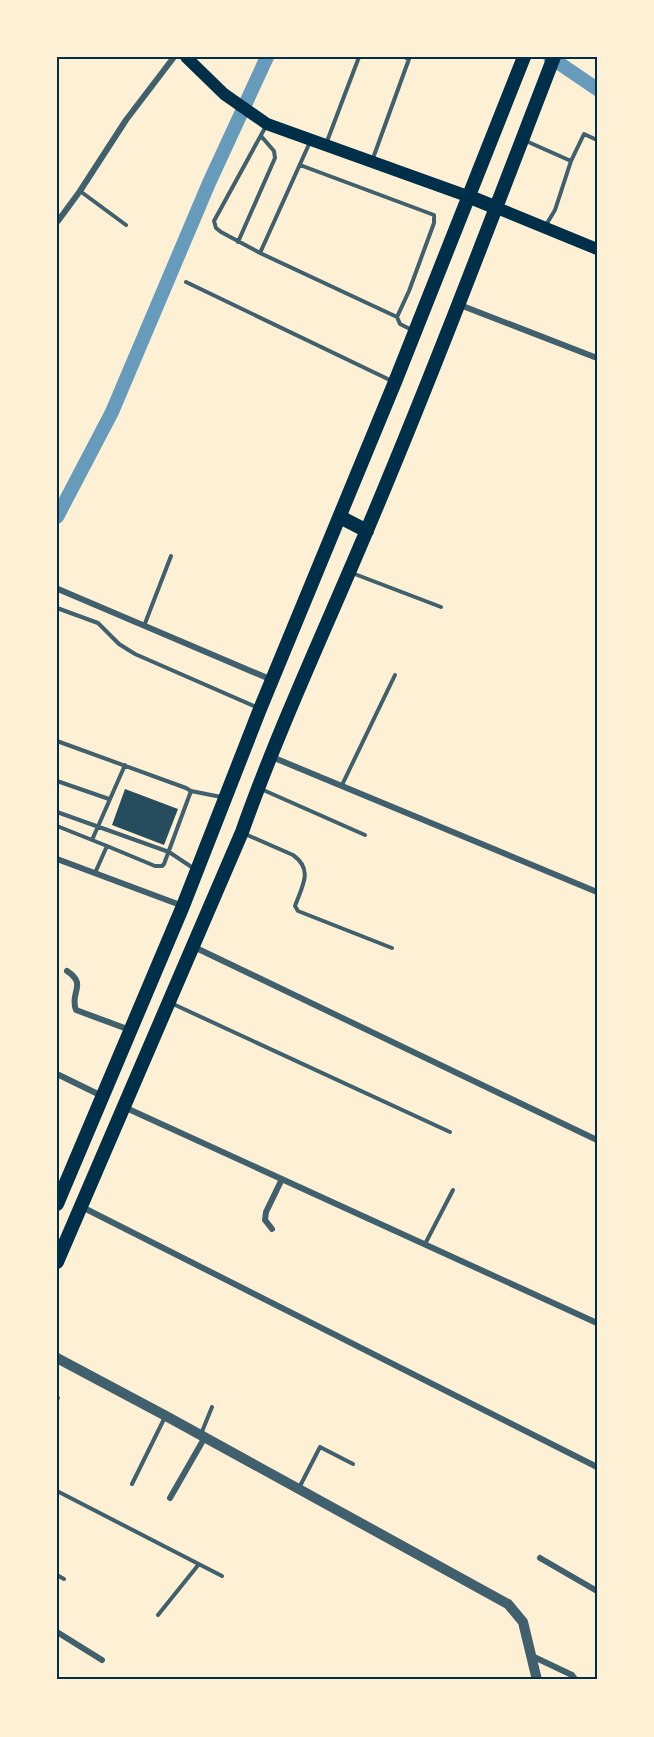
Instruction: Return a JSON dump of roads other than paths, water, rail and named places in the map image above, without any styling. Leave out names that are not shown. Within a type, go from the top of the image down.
[{"type":"main road","points":[[186,57],[224,94],[254,116],[264,130],[326,145],[372,161],[496,207],[597,249]]},
{"type":"main road","points":[[57,1204],[183,906],[260,709],[416,332],[524,57]]},
{"type":"main road","points":[[57,1262],[242,832],[271,756],[367,531],[460,304],[554,57]]},
{"type":"main road","points":[[340,517],[367,531]]},
{"type":"street","points":[[58,221],[126,120],[174,57]]},
{"type":"street","points":[[460,304],[597,358]]},
{"type":"street","points":[[58,589],[273,680]]},
{"type":"street","points":[[271,756],[597,892]]},
{"type":"street","points":[[57,859],[183,906]]},
{"type":"street","points":[[191,946],[597,1140]]},
{"type":"street","points":[[67,971],[76,977],[78,982],[74,1000],[78,1012],[130,1030]]},
{"type":"street","points":[[57,1074],[103,1097]]},
{"type":"street","points":[[123,1107],[597,1323]]},
{"type":"street","points":[[272,1229],[265,1220],[266,1212],[282,1179]]},
{"type":"street","points":[[81,1206],[597,1467]]},
{"type":"street","points":[[57,1358],[508,1604],[523,1622],[531,1655],[540,1678]]},
{"type":"street","points":[[170,1498],[203,1436]]},
{"type":"street","points":[[540,1558],[597,1591]]},
{"type":"street","points":[[57,1632],[102,1660]]},
{"type":"street","points":[[531,1655],[572,1675],[576,1680]]},
{"type":"lane","points":[[326,145],[359,57]]},
{"type":"lane","points":[[372,161],[410,59],[404,57]]},
{"type":"lane","points":[[238,242],[275,158],[264,130]]},
{"type":"lane","points":[[264,130],[214,222],[216,228],[260,253],[396,317],[400,324],[416,332]]},
{"type":"lane","points":[[545,227],[555,210],[571,161],[584,134],[597,140]]},
{"type":"lane","points":[[523,139],[571,161]]},
{"type":"lane","points":[[260,253],[310,141]]},
{"type":"lane","points":[[300,165],[432,212],[434,215],[434,222],[409,291],[396,317]]},
{"type":"lane","points":[[80,191],[126,225]]},
{"type":"lane","points":[[186,282],[395,382]]},
{"type":"lane","points":[[144,626],[171,556]]},
{"type":"lane","points":[[349,572],[441,607]]},
{"type":"lane","points":[[57,608],[98,623],[119,644],[135,654],[260,709]]},
{"type":"lane","points":[[342,785],[395,675]]},
{"type":"lane","points":[[57,741],[191,791],[225,797]]},
{"type":"lane","points":[[92,840],[125,765]]},
{"type":"lane","points":[[57,781],[109,799]]},
{"type":"lane","points":[[258,788],[365,835]]},
{"type":"lane","points":[[57,826],[155,866],[162,866],[191,791]]},
{"type":"lane","points":[[57,812],[169,852],[197,870]]},
{"type":"lane","points":[[242,832],[293,855],[304,865],[306,875],[295,906],[298,910],[392,948]]},
{"type":"lane","points":[[95,873],[107,846]]},
{"type":"lane","points":[[169,1002],[450,1132]]},
{"type":"lane","points":[[425,1244],[453,1190]]},
{"type":"lane","points":[[203,1436],[212,1407]]},
{"type":"lane","points":[[132,1484],[166,1416]]},
{"type":"lane","points":[[299,1489],[320,1447],[353,1464]]},
{"type":"lane","points":[[57,1491],[222,1576]]},
{"type":"lane","points":[[158,1615],[199,1564]]},
{"type":"lane","points":[[57,1575],[64,1580]]},
{"type":"waterway","points":[[57,517],[112,412],[209,183],[267,57]]},
{"type":"waterway","points":[[550,57],[597,89]]}]
